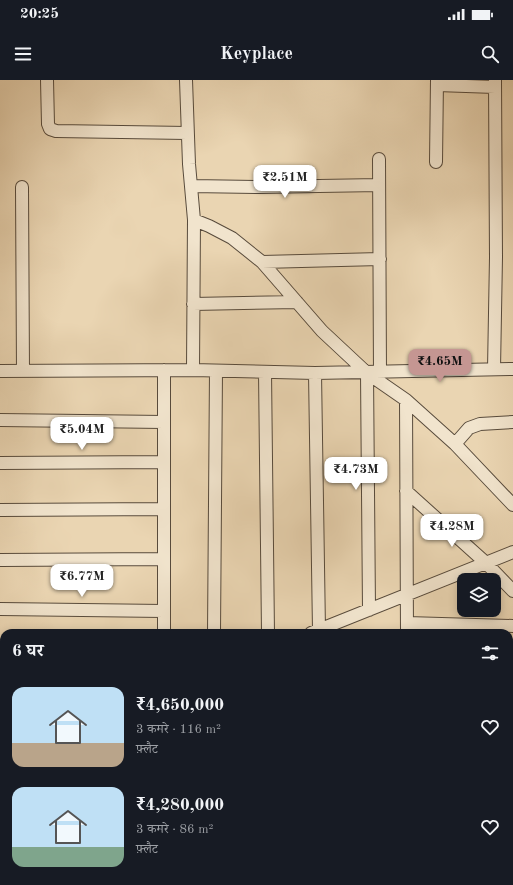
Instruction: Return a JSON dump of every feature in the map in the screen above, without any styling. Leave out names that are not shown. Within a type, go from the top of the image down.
[{"type":"street","points":[[47,80],[48,124],[50,129],[56,131],[187,133]]},
{"type":"street","points":[[186,80],[187,133],[194,220],[193,370]]},
{"type":"street","points":[[436,162],[437,82],[495,83],[496,257],[494,369]]},
{"type":"street","points":[[379,159],[380,373]]},
{"type":"street","points":[[191,186],[258,187],[379,185]]},
{"type":"street","points":[[22,187],[23,371]]},
{"type":"street","points":[[194,220],[232,238],[262,262],[322,331],[368,373],[406,400],[454,444],[513,505]]},
{"type":"street","points":[[262,262],[380,258]]},
{"type":"street","points":[[193,304],[297,302]]},
{"type":"street","points":[[0,371],[193,370],[380,373],[513,369]]},
{"type":"street","points":[[164,370],[164,629]]},
{"type":"street","points":[[214,629],[216,371]]},
{"type":"street","points":[[266,372],[268,629]]},
{"type":"street","points":[[315,373],[315,629]]},
{"type":"street","points":[[368,373],[369,610]]},
{"type":"street","points":[[406,400],[407,628],[513,626]]},
{"type":"street","points":[[0,420],[164,422]]},
{"type":"street","points":[[454,444],[469,428],[480,424],[513,422]]},
{"type":"street","points":[[0,464],[164,462]]},
{"type":"street","points":[[406,491],[486,563],[513,591]]},
{"type":"street","points":[[0,510],[164,509]]},
{"type":"street","points":[[320,629],[513,552]]},
{"type":"street","points":[[0,560],[164,559]]},
{"type":"street","points":[[0,609],[164,612]]}]
